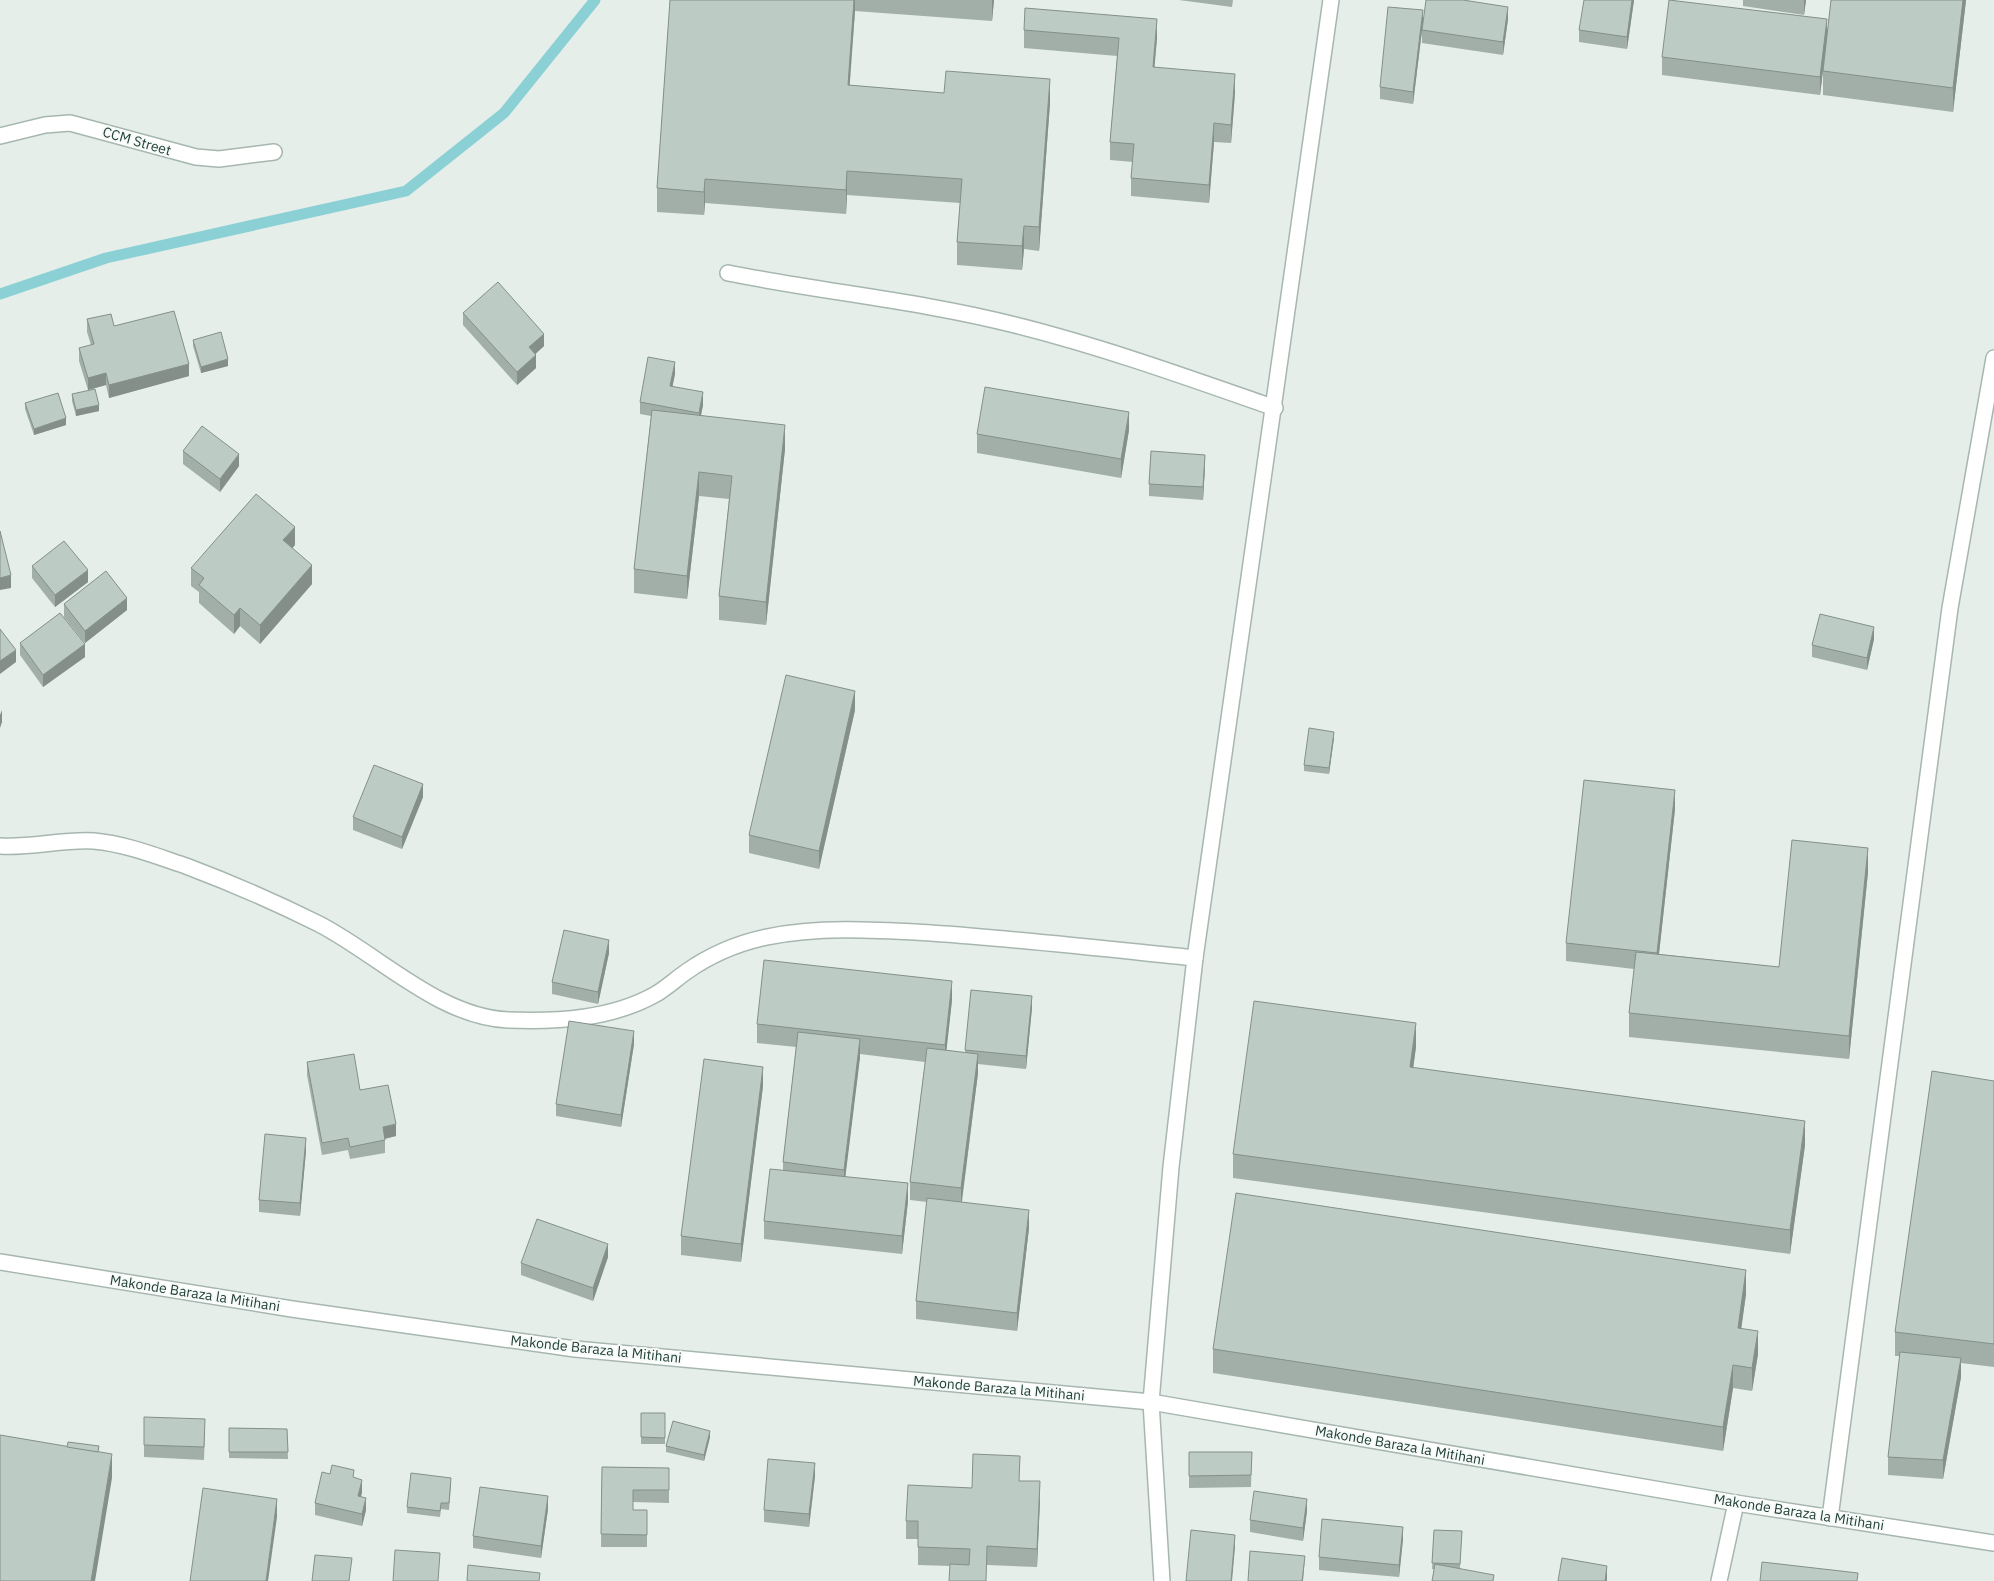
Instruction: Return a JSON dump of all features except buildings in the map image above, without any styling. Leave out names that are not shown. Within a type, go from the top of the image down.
[{"type":"street","points":[[1162,1581],[1151,1402],[1171,1167],[1195,958],[1275,408],[1331,0]]},
{"type":"street","name":"CCM Street","points":[[0,136],[45,125],[70,123],[196,157],[219,159],[274,152]]},
{"type":"street","points":[[728,272],[789,285],[957,312],[1015,325],[1158,368],[1275,408]]},
{"type":"street","points":[[1830,1518],[1950,608],[1994,358]]},
{"type":"street","points":[[0,846],[20,848],[92,841],[121,845],[170,861],[249,890],[322,926],[451,1006],[477,1016],[508,1020],[553,1019],[611,1014],[656,994],[706,959],[730,948],[765,937],[802,932],[893,931],[980,936],[1195,958]]},
{"type":"street","name":"Makonde Baraza la Mitihani","points":[[0,1262],[292,1309],[576,1349],[1151,1402],[1736,1503],[1994,1543]]},
{"type":"street","points":[[1718,1581],[1736,1503]]},
{"type":"waterway","points":[[0,294],[106,258],[406,191],[504,113],[595,0]]}]
